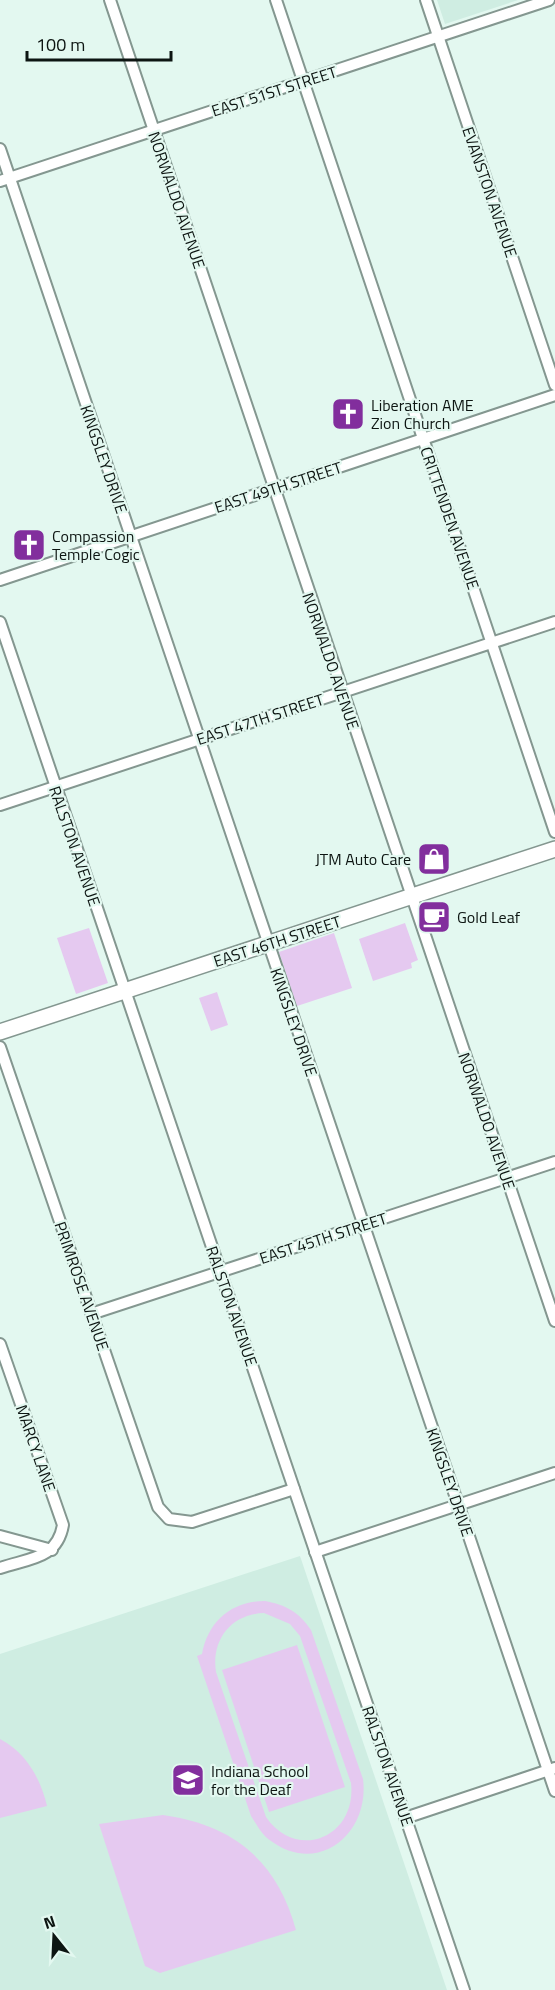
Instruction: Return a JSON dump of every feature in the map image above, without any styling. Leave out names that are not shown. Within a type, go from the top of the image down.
[{"type":"main road","name":"EAST 46TH STREET","points":[[0,1032],[555,849]]},
{"type":"street","name":"NORWALDO AVENUE","points":[[110,0],[555,1321]]},
{"type":"street","name":"CRITTENDEN AVENUE","points":[[276,0],[555,832]]},
{"type":"street","name":"EVANSTON AVENUE","points":[[426,0],[555,385]]},
{"type":"street","name":"EAST 51ST STREET","points":[[5,180],[549,0]]},
{"type":"street","name":"KINGSLEY DRIVE","points":[[0,149],[5,180],[130,536],[457,1505],[551,1769],[555,1791]]},
{"type":"street","name":"EAST 49TH STREET","points":[[0,579],[555,395]]},
{"type":"street","name":"RALSTON AVENUE","points":[[0,622],[464,1990]]},
{"type":"street","name":"EAST 47TH STREET","points":[[0,805],[555,622]]},
{"type":"street","name":"PRIMROSE AVENUE","points":[[0,1047],[156,1503],[163,1514],[172,1520],[192,1522],[294,1489]]},
{"type":"street","name":"EAST 45TH STREET","points":[[91,1314],[555,1162]]},
{"type":"street","name":"MARCY LANE","points":[[0,1344],[63,1525],[60,1541],[53,1551]]},
{"type":"street","points":[[315,1552],[555,1473]]},
{"type":"street","points":[[0,1536],[53,1551]]},
{"type":"street","points":[[0,1568],[53,1551]]},
{"type":"street","points":[[405,1818],[551,1769]]},
{"type":"shaded area","points":[[437,0],[518,0],[445,24]]},
{"type":"shaded area","points":[[405,923],[418,960],[411,963],[412,968],[373,981],[359,939]]},
{"type":"shaded area","points":[[89,928],[108,983],[76,994],[57,938]]},
{"type":"shaded area","points":[[334,933],[352,988],[297,1006],[279,952]]},
{"type":"shaded area","points":[[217,992],[228,1025],[211,1031],[199,998]]},
{"type":"shaded area","name":"Indiana School for the Deaf","points":[[300,1556],[447,1990],[0,1990],[0,1654]]},
{"type":"shaded area","points":[[265,1601],[286,1607],[302,1618],[311,1630],[363,1779],[363,1799],[350,1832],[338,1843],[323,1851],[307,1854],[289,1851],[268,1839],[251,1816],[197,1656],[202,1654],[210,1632],[223,1615],[232,1609],[253,1602]],"holes":[[[264,1613],[290,1624],[300,1636],[351,1783],[350,1802],[345,1817],[335,1829],[322,1837],[308,1840],[293,1838],[279,1831],[266,1817],[216,1672],[215,1660],[220,1640],[226,1631],[242,1618]]]},
{"type":"shaded area","points":[[297,1645],[345,1787],[269,1812],[222,1670]]},
{"type":"shaded area","points":[[0,1739],[17,1751],[31,1767],[47,1806],[0,1818]]},
{"type":"shaded area","points":[[163,1815],[211,1827],[249,1850],[277,1884],[296,1930],[160,1973],[145,1966],[99,1824]]},
{"type":"place","name":"Liberation AME Zion Church","points":[[348,414]]},
{"type":"place","name":"Compassion Temple Cogic","points":[[29,545]]},
{"type":"place","name":"JTM Auto Care","points":[[434,859]]},
{"type":"place","name":"Gold Leaf","points":[[434,917]]},
{"type":"place","name":"Indiana School for the Deaf","points":[[188,1780]]}]
